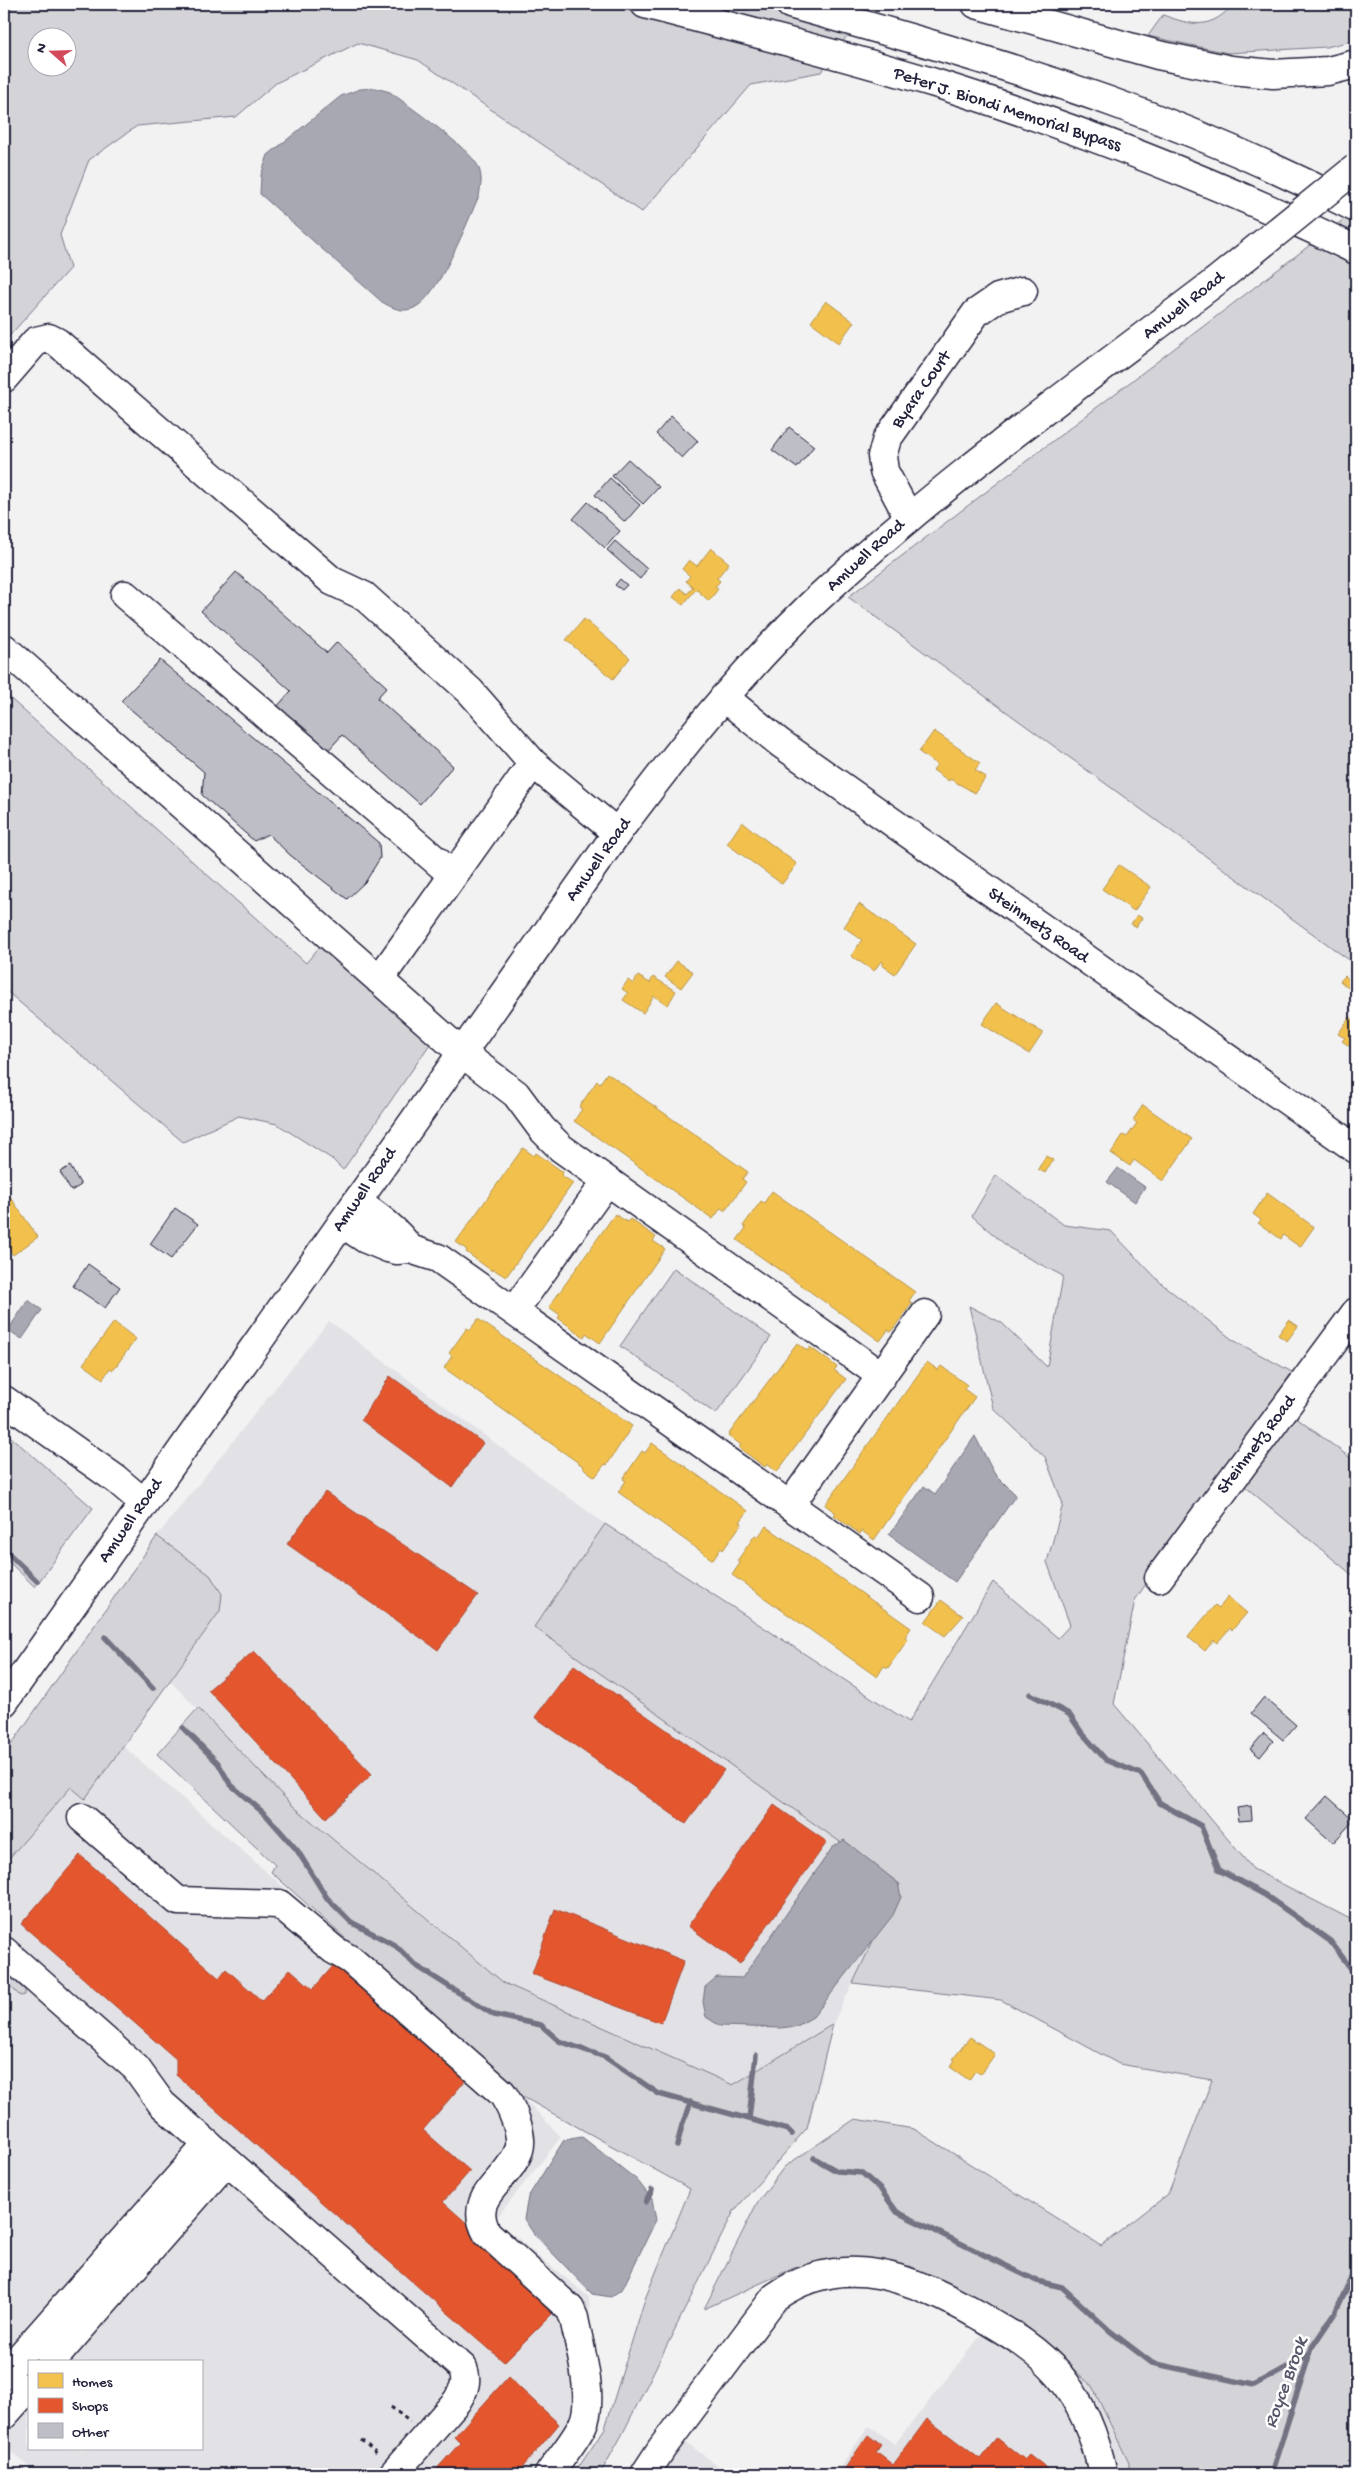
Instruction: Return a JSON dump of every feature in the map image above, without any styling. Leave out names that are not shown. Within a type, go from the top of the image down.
[{"type":"main road","name":"Peter J. Biondi Memorial Bypass","points":[[645,4],[937,84],[1056,124],[1129,151],[1230,193],[1307,226],[1356,250]]},
{"type":"main road","points":[[790,4],[1015,69],[1112,102],[1309,184],[1356,208]]},
{"type":"main road","points":[[976,4],[1158,55],[1231,70],[1274,74],[1328,70],[1356,64]]},
{"type":"main road","name":"Amwell Road","points":[[4,1702],[143,1502],[617,834],[724,697],[813,603],[908,518],[1215,282],[1356,168]]},
{"type":"main road","name":"Byara Court","points":[[908,518],[884,471],[882,456],[887,439],[976,313],[998,298],[1023,291]]},
{"type":"main road","points":[[4,378],[36,341],[49,338],[57,342],[332,581],[364,596],[470,691],[533,763],[617,834]]},
{"type":"main road","points":[[125,595],[453,875]]},
{"type":"main road","points":[[4,648],[462,1053],[516,1094],[542,1129],[561,1148],[882,1376]]},
{"type":"main road","name":"Steinmetz Road","points":[[724,697],[780,743],[1356,1149]]},
{"type":"main road","points":[[379,980],[533,763]]},
{"type":"main road","points":[[514,1311],[607,1181]]},
{"type":"main road","points":[[349,1212],[386,1222],[401,1237],[410,1250],[438,1258],[920,1597]]},
{"type":"main road","name":"Steinmetz Road","points":[[1159,1578],[1356,1312]]},
{"type":"main road","points":[[790,1505],[925,1314]]},
{"type":"main road","points":[[4,1400],[117,1480],[143,1502]]},
{"type":"main road","points":[[82,1818],[178,1901],[279,1904],[334,1950],[351,1960],[502,2092],[509,2104],[520,2142],[518,2152],[484,2200],[480,2212],[481,2222],[487,2234],[570,2309],[574,2318],[586,2390],[587,2412],[583,2424],[549,2474]]},
{"type":"main road","points":[[4,1951],[136,2068],[162,2104],[463,2368],[466,2383],[457,2401],[387,2465]]},
{"type":"main road","points":[[53,2360],[218,2152]]},
{"type":"main road","points":[[4,2375],[218,2152]]},
{"type":"main road","points":[[645,2474],[662,2448],[775,2297],[788,2288],[807,2280],[831,2274],[859,2272],[884,2274],[903,2279],[941,2294],[1014,2337],[1040,2355],[1059,2376],[1078,2403],[1091,2431],[1103,2474]]},
{"type":"main road","points":[[4,2415],[28,2388]]},
{"type":"path","points":[[391,2407],[412,2424]]},
{"type":"path","points":[[361,2440],[387,2465]]},
{"type":"shaded area","points":[[4,4],[870,4],[821,72],[751,85],[642,212],[418,60],[358,43],[276,83],[236,117],[137,126],[89,160],[60,235],[70,268],[4,342]]},
{"type":"shaded area","points":[[1234,4],[1356,4],[1356,40],[1326,47],[1228,53],[1148,36],[1163,15],[1184,22],[1209,22]]},
{"type":"shaded area","points":[[376,88],[390,92],[464,149],[478,166],[481,177],[479,196],[442,275],[433,290],[423,301],[414,308],[406,310],[394,308],[382,302],[260,194],[261,175],[268,155],[341,96],[360,89]]},
{"type":"shaded area","points":[[1356,210],[1356,965],[848,597]]},
{"type":"shaded area","points":[[4,693],[306,963],[321,945],[423,1035],[430,1044],[343,1170],[332,1159],[277,1124],[239,1116],[183,1142],[4,989]]},
{"type":"shaded area","points":[[1118,1168],[1145,1187],[1135,1202],[1107,1182]]},
{"type":"shaded area","points":[[996,1175],[1064,1225],[1111,1231],[1162,1284],[1233,1340],[1292,1372],[1135,1600],[1114,1704],[1253,1869],[1356,1922],[1356,2474],[1129,2474],[1129,2463],[1092,2386],[1025,2325],[910,2266],[794,2268],[704,2309],[757,2203],[784,2167],[855,2119],[914,2129],[1101,2246],[1168,2194],[1212,2080],[1119,2064],[1001,2000],[853,1983],[900,1884],[534,1627],[605,1524],[909,1722],[993,1582],[1058,1638],[1070,1625],[1047,1562],[1063,1504],[1045,1457],[993,1408],[969,1306],[1002,1323],[1047,1367],[1063,1276],[1009,1248],[972,1216]]},
{"type":"shaded area","points":[[674,1268],[771,1337],[716,1414],[620,1346]]},
{"type":"shaded area","points":[[28,1300],[42,1310],[22,1339],[8,1330]]},
{"type":"shaded area","points":[[329,1321],[605,1524],[534,1627],[822,1825],[900,1884],[833,2024],[733,2085],[504,1983],[292,1805],[170,1681],[220,1611],[210,1575],[157,1536]]},
{"type":"shaded area","points":[[1295,1417],[1356,1462],[1356,1578],[1242,1484]]},
{"type":"shaded area","points":[[4,1431],[93,1508],[35,1587],[4,1557]]},
{"type":"shaded area","points":[[975,1436],[994,1473],[1016,1495],[955,1582],[889,1535],[924,1486],[935,1494]]},
{"type":"shaded area","points":[[157,1536],[210,1575],[222,1594],[220,1611],[85,1799],[71,1787],[4,1864],[4,1755]]},
{"type":"shaded area","points":[[198,1708],[292,1805],[504,1983],[733,2085],[833,2024],[807,2128],[734,2211],[622,2435],[600,2474],[574,2474],[605,2428],[645,2299],[690,2189],[523,2097],[271,1872],[275,1865],[157,1754]]},
{"type":"shaded area","points":[[123,1746],[523,2097],[561,2137],[495,2220],[589,2297],[594,2423],[550,2474],[37,2474],[4,2446],[4,1891],[6,1889],[4,1887],[4,1864],[71,1786],[85,1798]]},
{"type":"shaded area","points":[[844,1840],[898,1883],[901,1897],[893,1915],[813,2017],[797,2026],[780,2028],[720,2026],[706,2017],[703,2002],[705,1987],[717,1977],[742,1978],[832,1848]]},
{"type":"shaded area","points":[[4,1972],[25,1990],[25,1995],[20,1996],[11,1987],[4,1995]]},
{"type":"shaded area","points":[[582,2137],[637,2180],[652,2199],[656,2220],[623,2288],[611,2297],[592,2294],[534,2234],[524,2219],[528,2197],[564,2140]]},
{"type":"shaded area","points":[[999,2312],[1025,2325],[1092,2386],[1129,2463],[1129,2474],[835,2474],[869,2426],[895,2444]]},
{"type":"shaded area","points":[[680,2438],[729,2474],[657,2474]]},
{"type":"building: Homes","points":[[826,301],[854,322],[839,343],[811,322]]},
{"type":"building: Homes","points":[[711,548],[729,563],[717,578],[720,581],[715,587],[718,589],[709,601],[696,589],[683,605],[673,597],[680,588],[687,594],[693,587],[686,581],[690,576],[682,569],[689,560],[697,566]]},
{"type":"building: Homes","points":[[584,619],[630,658],[613,679],[566,640]]},
{"type":"building: Homes","points":[[934,731],[980,763],[975,770],[986,777],[975,793],[950,779],[949,781],[933,770],[937,765],[919,752]]},
{"type":"building: Homes","points":[[742,822],[797,864],[782,884],[727,844]]},
{"type":"building: Homes","points":[[1119,865],[1151,887],[1134,911],[1102,889]]},
{"type":"building: Homes","points":[[859,904],[916,944],[895,974],[882,965],[884,963],[881,961],[874,971],[851,956],[862,940],[844,927]]},
{"type":"building: Homes","points":[[1137,915],[1142,918],[1136,927],[1131,924]]},
{"type":"building: Homes","points":[[677,961],[693,972],[681,988],[665,977]]},
{"type":"building: Homes","points":[[638,976],[650,983],[653,977],[676,991],[668,1005],[654,996],[643,1013],[623,1000],[628,993],[622,989],[628,980],[633,984]]},
{"type":"building: Homes","points":[[1345,976],[1353,983],[1348,988],[1340,981]]},
{"type":"building: Homes","points":[[996,1003],[1043,1033],[1029,1054],[982,1024]]},
{"type":"building: Homes","points":[[1350,1017],[1356,1022],[1355,1050],[1342,1041],[1345,1038],[1338,1034]]},
{"type":"building: Homes","points":[[607,1073],[748,1172],[742,1179],[746,1182],[725,1211],[721,1208],[713,1219],[574,1121],[582,1109],[579,1107],[597,1081],[600,1083]]},
{"type":"building: Homes","points":[[1143,1105],[1192,1139],[1163,1181],[1134,1160],[1130,1166],[1111,1153],[1123,1135],[1127,1137],[1137,1123],[1133,1120]]},
{"type":"building: Homes","points":[[523,1148],[534,1156],[536,1153],[563,1172],[561,1175],[573,1183],[506,1277],[493,1269],[492,1271],[466,1252],[467,1250],[456,1242]]},
{"type":"building: Homes","points":[[1046,1156],[1053,1160],[1045,1173],[1038,1169]]},
{"type":"building: Homes","points":[[4,1188],[38,1237],[13,1255],[4,1242]]},
{"type":"building: Homes","points":[[772,1191],[915,1292],[909,1301],[912,1303],[891,1332],[888,1330],[880,1341],[737,1240],[746,1228],[743,1226],[761,1201],[764,1203]]},
{"type":"building: Homes","points":[[1267,1193],[1314,1227],[1300,1247],[1283,1235],[1281,1239],[1258,1223],[1261,1220],[1253,1214]]},
{"type":"building: Homes","points":[[615,1214],[627,1222],[630,1219],[656,1237],[653,1241],[665,1249],[600,1343],[586,1333],[584,1337],[558,1318],[560,1315],[549,1307]]},
{"type":"building: Homes","points":[[478,1319],[632,1426],[607,1465],[605,1464],[595,1477],[583,1466],[444,1368],[452,1356],[449,1353],[467,1328],[470,1330]]},
{"type":"building: Homes","points":[[1289,1320],[1298,1326],[1287,1341],[1278,1335]]},
{"type":"building: Homes","points":[[114,1322],[136,1339],[113,1370],[110,1368],[103,1379],[83,1364]]},
{"type":"building: Homes","points":[[797,1343],[808,1351],[810,1347],[837,1367],[834,1370],[846,1379],[777,1472],[767,1464],[765,1467],[739,1448],[741,1445],[728,1435]]},
{"type":"building: Homes","points":[[927,1362],[938,1370],[941,1366],[967,1385],[964,1389],[975,1397],[874,1540],[862,1531],[860,1534],[834,1515],[836,1513],[825,1505]]},
{"type":"building: Homes","points":[[652,1443],[748,1511],[723,1550],[721,1548],[713,1560],[618,1492],[626,1481],[623,1479],[642,1451],[645,1453]]},
{"type":"building: Homes","points":[[766,1526],[911,1628],[905,1637],[908,1639],[888,1668],[884,1666],[877,1677],[732,1575],[740,1563],[737,1561],[755,1535],[758,1537]]},
{"type":"building: Homes","points":[[1228,1597],[1247,1613],[1232,1630],[1230,1628],[1217,1643],[1214,1640],[1205,1651],[1188,1637],[1215,1605],[1219,1608]]},
{"type":"building: Homes","points":[[941,1600],[963,1616],[945,1636],[925,1622]]},
{"type":"building: Homes","points":[[970,2037],[995,2054],[981,2074],[975,2071],[969,2080],[950,2067],[955,2060],[953,2059]]},
{"type":"building: Shops","points":[[390,1376],[483,1443],[452,1487],[361,1420]]},
{"type":"building: Shops","points":[[325,1492],[478,1595],[438,1650],[287,1544]]},
{"type":"building: Shops","points":[[254,1651],[372,1774],[326,1818],[208,1690]]},
{"type":"building: Shops","points":[[574,1665],[724,1770],[686,1824],[535,1717]]},
{"type":"building: Shops","points":[[774,1805],[827,1842],[740,1964],[688,1926]]},
{"type":"building: Shops","points":[[80,1855],[219,1978],[226,1969],[262,2001],[290,1969],[313,1989],[340,1958],[471,2074],[423,2130],[470,2171],[443,2202],[560,2306],[504,2362],[176,2075],[176,2059],[21,1924]]},
{"type":"building: Shops","points":[[555,1909],[684,1961],[661,2023],[532,1974]]},
{"type":"building: Shops","points":[[508,2377],[559,2424],[517,2474],[432,2474],[460,2443],[454,2437]]},
{"type":"building: Shops","points":[[927,2419],[980,2459],[997,2438],[1024,2459],[1029,2454],[1052,2472],[1051,2474],[841,2474],[868,2435],[881,2445],[876,2452],[893,2465]]},
{"type":"building: Other","points":[[671,416],[698,441],[682,458],[656,434]]},
{"type":"building: Other","points":[[789,427],[814,446],[797,468],[772,450]]},
{"type":"building: Other","points":[[628,459],[659,487],[643,504],[612,476]]},
{"type":"building: Other","points":[[610,478],[640,505],[625,522],[595,495]]},
{"type":"building: Other","points":[[588,502],[620,531],[605,548],[573,519]]},
{"type":"building: Other","points":[[615,541],[647,569],[640,579],[607,550]]},
{"type":"building: Other","points":[[236,572],[327,653],[337,642],[387,687],[377,698],[453,766],[420,804],[342,735],[326,753],[276,708],[291,691],[201,611]]},
{"type":"building: Other","points":[[620,579],[627,585],[622,590],[615,585]]},
{"type":"building: Other","points":[[160,660],[379,843],[380,858],[366,881],[347,899],[290,855],[268,834],[254,841],[202,795],[204,772],[121,701]]},
{"type":"building: Other","points":[[70,1166],[81,1185],[71,1191],[60,1172]]},
{"type":"building: Other","points":[[175,1208],[198,1224],[171,1259],[150,1244]]},
{"type":"building: Other","points":[[88,1264],[120,1287],[105,1308],[73,1286]]},
{"type":"building: Other","points":[[1264,1697],[1296,1725],[1283,1740],[1251,1713]]},
{"type":"building: Other","points":[[1264,1733],[1273,1741],[1260,1757],[1250,1749]]},
{"type":"building: Other","points":[[1327,1796],[1354,1820],[1333,1843],[1306,1819]]},
{"type":"building: Other","points":[[1251,1806],[1252,1820],[1239,1821],[1237,1808]]},
{"type":"waterway","points":[[4,1549],[37,1581]]},
{"type":"waterway","points":[[105,1637],[153,1688]]},
{"type":"waterway","points":[[1030,1694],[1069,1714],[1082,1733],[1106,1760],[1141,1774],[1160,1803],[1201,1826],[1219,1870],[1265,1895],[1330,1941],[1356,1975]]},
{"type":"waterway","points":[[183,1728],[218,1763],[230,1784],[266,1815],[297,1850],[327,1898],[351,1922],[396,1946],[415,1965],[494,2015],[541,2025],[559,2041],[605,2057],[659,2094],[788,2130],[792,2134]]},
{"type":"waterway","points":[[749,2119],[756,2055]]},
{"type":"waterway","points":[[677,2146],[682,2125],[691,2102]]},
{"type":"waterway","points":[[814,2158],[837,2171],[862,2173],[881,2190],[897,2212],[1037,2281],[1062,2287],[1110,2331],[1152,2363],[1254,2385],[1310,2354]]},
{"type":"waterway","points":[[646,2202],[652,2190]]},
{"type":"waterway","name":"Royce Brook","points":[[1271,2474],[1312,2347],[1335,2313],[1354,2272],[1356,2249]]}]
